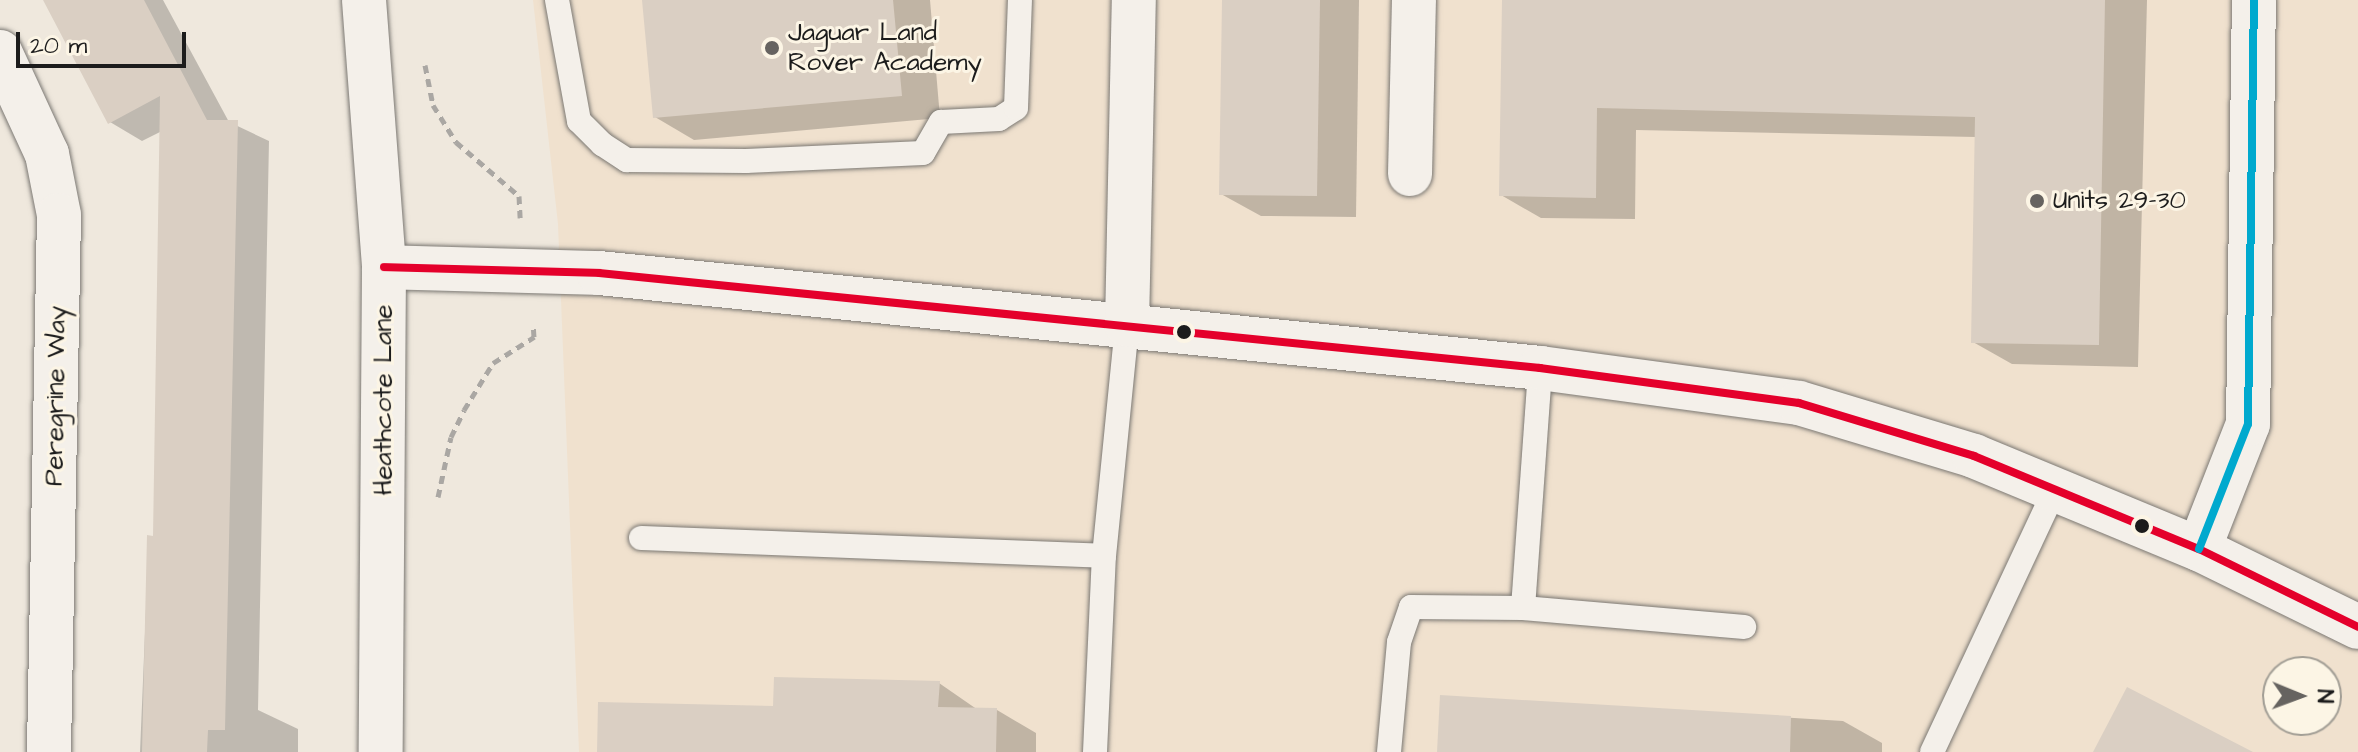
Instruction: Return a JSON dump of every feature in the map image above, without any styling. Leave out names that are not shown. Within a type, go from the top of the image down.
[{"type":"street","name":"Heathcote Lane","points":[[364,0],[384,267],[381,752]]},
{"type":"street","points":[[1127,325],[1134,0]]},
{"type":"street","points":[[1410,174],[1414,0]]},
{"type":"street","points":[[2199,549],[2248,424],[2254,0]]},
{"type":"street","name":"Peregrine Way","points":[[0,52],[47,154],[59,215],[49,752]]},
{"type":"street","points":[[384,267],[599,273],[1540,368],[1799,403],[1974,456],[2054,492],[2199,549],[2358,627]]},
{"type":"lane","points":[[557,0],[579,121],[602,144],[627,160],[746,161],[923,153],[941,122],[999,119],[1016,108],[1020,0]]},
{"type":"lane","points":[[1095,752],[1104,556],[1127,325]]},
{"type":"lane","points":[[1523,608],[1540,368]]},
{"type":"lane","points":[[1932,752],[2054,492]]},
{"type":"lane","points":[[641,538],[1104,556]]},
{"type":"lane","points":[[1389,752],[1399,642],[1411,607],[1523,608],[1744,627]]},
{"type":"path","points":[[424,55],[433,105],[456,142],[519,196],[519,217]]},
{"type":"path","points":[[437,510],[451,437],[493,363],[534,337],[532,311]]},
{"type":"shaded area","points":[[533,0],[2358,0],[2358,752],[579,752],[558,224]]},
{"type":"building","points":[[43,0],[144,0],[207,120],[238,120],[225,730],[208,730],[207,752],[142,752],[147,535],[153,536],[160,96],[108,124]]},
{"type":"building","name":"Jaguar Land Rover Academy","points":[[642,0],[893,0],[902,96],[653,118]]},
{"type":"building","points":[[1222,0],[1320,0],[1317,196],[1219,195]]},
{"type":"building","points":[[1502,0],[2105,0],[2099,345],[1971,343],[1975,117],[1597,108],[1596,198],[1499,196]]},
{"type":"building","points":[[774,677],[940,681],[938,707],[997,708],[996,752],[597,752],[598,702],[773,706]]},
{"type":"building","points":[[2127,687],[2253,752],[2093,752]]},
{"type":"building","points":[[1440,695],[1791,716],[1790,752],[1437,752]]},
{"type":"transit line","points":[[2199,549],[2248,424],[2254,0]]},
{"type":"transit line","points":[[384,267],[599,273],[1540,368],[1799,403],[1974,456],[2199,549],[2358,627]]},
{"type":"place","name":"Jaguar Land Rover Academy","points":[[772,48]]},
{"type":"place","name":"Units 29-30","points":[[2037,201]]}]
